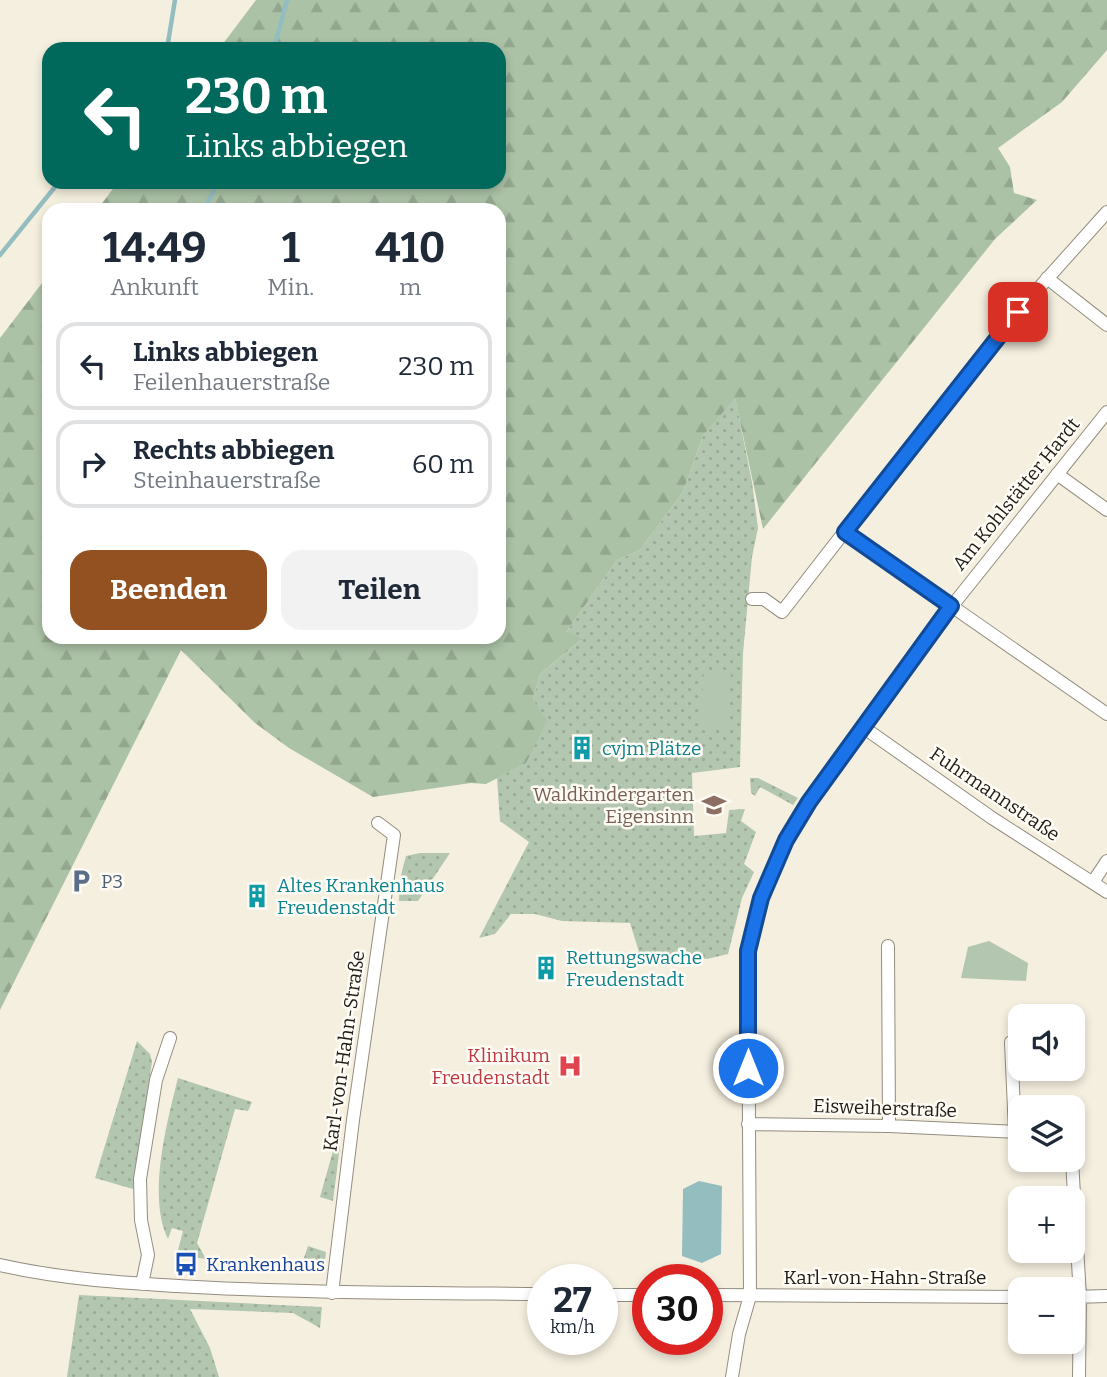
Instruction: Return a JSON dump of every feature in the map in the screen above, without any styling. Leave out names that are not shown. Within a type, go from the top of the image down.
[{"type":"street","points":[[752,599],[764,599],[782,612],[1003,328],[1107,212]]},
{"type":"street","points":[[1047,278],[1107,325]]},
{"type":"street","name":"Am Kohlstätter Hardt","points":[[750,1296],[748,951],[761,898],[790,834],[863,727],[951,606],[1107,412]]},
{"type":"street","points":[[1057,474],[1107,510]]},
{"type":"street","points":[[845,532],[1107,714]]},
{"type":"street","name":"Fuhrmannstraße","points":[[863,727],[992,818],[1107,892]]},
{"type":"street","name":"Karl-von-Hahn-Straße","points":[[332,1293],[353,1120],[394,835],[378,823]]},
{"type":"street","points":[[1093,882],[1107,861]]},
{"type":"street","points":[[888,946],[889,1126]]},
{"type":"street","points":[[142,1284],[148,1255],[141,1220],[140,1178],[156,1080],[170,1038]]},
{"type":"street","name":"Eisweiherstraße","points":[[748,1124],[889,1126],[1008,1132]]},
{"type":"street","points":[[1072,1172],[1076,1277]]},
{"type":"street","points":[[0,1265],[74,1279],[142,1284],[332,1293],[527,1294]]},
{"type":"street","name":"Karl-von-Hahn-Straße","points":[[723,1295],[1008,1297]]},
{"type":"street","points":[[732,1377],[739,1334],[750,1296]]},
{"type":"street","points":[[1085,1297],[1107,1296]]},
{"type":"street","points":[[1078,1354],[1079,1377]]},
{"type":"green space","points":[[256,0],[1107,0],[1107,50],[1062,102],[998,148],[1010,167],[1014,193],[1037,200],[995,239],[763,529],[735,398],[703,436],[683,492],[640,550],[617,560],[567,631],[582,639],[540,674],[533,699],[547,721],[526,763],[486,784],[471,783],[373,797],[289,748],[255,723],[181,650],[0,1010],[0,338],[42,283],[42,644],[506,644],[506,203],[102,203],[113,189],[506,189],[506,42],[224,42]]},
{"type":"green space","points":[[735,397],[758,528],[752,557],[743,653],[740,767],[692,773],[694,836],[726,833],[729,810],[745,809],[741,821],[756,832],[744,864],[754,872],[742,898],[728,954],[707,959],[639,952],[630,923],[562,921],[535,914],[511,914],[495,934],[479,938],[529,842],[500,821],[497,778],[526,763],[533,699],[540,674],[581,640],[567,631],[617,560],[640,550],[683,492],[703,436]]},
{"type":"green space","points":[[704,670],[731,672],[726,727],[700,725]]},
{"type":"green space","points":[[750,778],[758,778],[798,798],[793,805],[760,787],[755,796],[751,793]]},
{"type":"green space","points":[[450,853],[418,901],[399,901],[400,879],[406,856]]},
{"type":"green space","points":[[989,941],[1028,963],[1026,981],[961,978],[968,947]]},
{"type":"green space","points":[[137,1041],[150,1054],[152,1062],[133,1189],[95,1178]]},
{"type":"green space","points":[[178,1078],[252,1102],[248,1111],[235,1109],[197,1243],[206,1259],[178,1250],[183,1231],[172,1228],[168,1239],[162,1222],[159,1202],[161,1159]]},
{"type":"green space","points":[[335,1144],[340,1146],[333,1201],[320,1197]]},
{"type":"green space","points":[[308,1246],[326,1252],[324,1270],[301,1267]]},
{"type":"green space","points":[[79,1295],[322,1307],[320,1328],[293,1313],[190,1309],[210,1348],[219,1377],[67,1377]]},
{"type":"water","points":[[699,1181],[722,1186],[721,1254],[702,1263],[682,1256],[683,1189]]},
{"type":"waterway","points":[[168,42],[175,0]]},
{"type":"waterway","points":[[276,42],[287,0]]},
{"type":"waterway","points":[[42,203],[53,189]]},
{"type":"waterway","points":[[208,203],[214,189]]},
{"type":"waterway","points":[[0,255],[42,203]]},
{"type":"place","name":"cvjm Plätze","points":[[582,748]]},
{"type":"place","name":"Waldkindergarten Eigensinn","points":[[714,805]]},
{"type":"place","name":"P3","points":[[81,881]]},
{"type":"place","name":"Altes Krankenhaus Freudenstadt","points":[[257,896]]},
{"type":"place","name":"Rettungswache Freudenstadt","points":[[546,968]]},
{"type":"place","name":"Klinikum Freudenstadt","points":[[570,1066]]},
{"type":"place","name":"Krankenhaus","points":[[186,1264]]},
{"type":"route","points":[[748,1068],[748,951],[761,898],[786,840],[809,802],[951,606],[845,532],[1018,312]]}]
